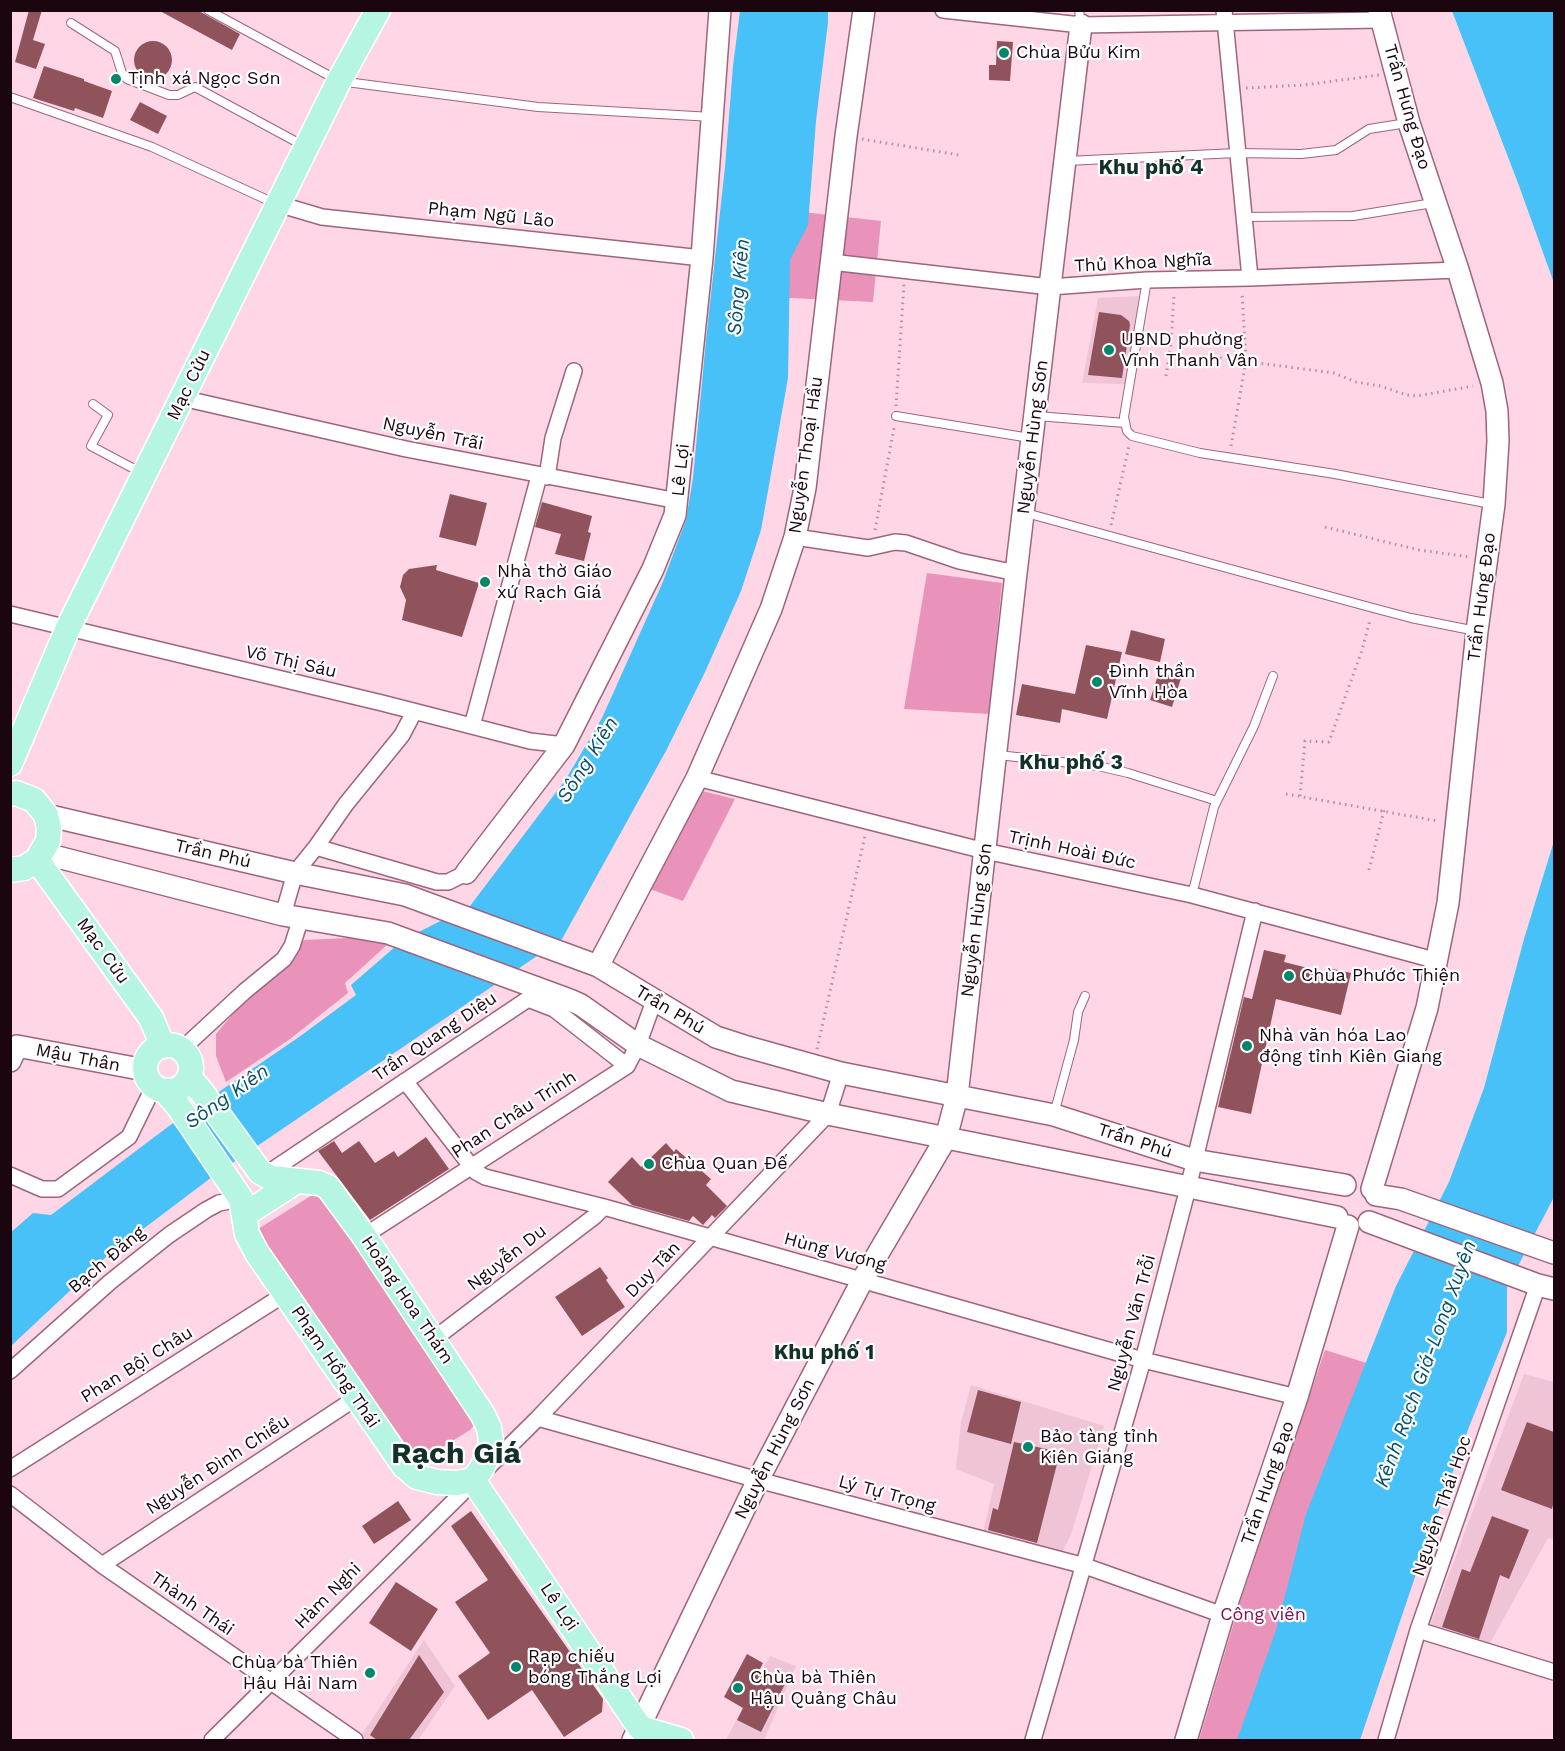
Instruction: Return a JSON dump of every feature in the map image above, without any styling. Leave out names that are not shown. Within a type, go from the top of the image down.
[{"type":"main road","name":"Mạc Cửu","points":[[10,764],[68,628],[339,81],[378,10]]},
{"type":"main road","name":"Trần Phú","points":[[10,794],[16,793],[34,800],[46,815]]},
{"type":"main road","points":[[10,870],[24,868],[40,857],[49,835],[46,815]]},
{"type":"main road","name":"Mạc Cửu","points":[[40,857],[172,1048],[189,1060],[195,1084],[262,1174]]},
{"type":"main road","points":[[172,1048],[157,1048],[148,1058],[160,1088],[171,1091],[195,1084]]},
{"type":"main road","name":"Phạm Hồng Thái","points":[[160,1088],[242,1208],[251,1243],[400,1461],[417,1477],[437,1482],[457,1483],[473,1480]]},
{"type":"main road","name":"Hoàng Hoa Thám","points":[[262,1174],[277,1179],[328,1186],[364,1236],[434,1339],[489,1428],[491,1441],[489,1451],[473,1480]]},
{"type":"main road","points":[[242,1208],[297,1181]]},
{"type":"main road","name":"Lê Lợi","points":[[473,1480],[636,1734]]},
{"type":"main road","points":[[636,1734],[681,1740]]},
{"type":"street","name":"Lê Lợi","points":[[466,873],[564,745],[653,569],[673,523],[678,501],[702,258],[720,10]]},
{"type":"street","name":"Nguyễn Thoại Hầu","points":[[589,962],[697,778],[771,609],[795,537],[805,488],[846,136],[864,10]]},
{"type":"street","points":[[943,10],[1080,18],[1380,15]]},
{"type":"street","name":"Trần Hưng Đạo","points":[[1374,1192],[1427,1008],[1448,903],[1477,631],[1494,504],[1498,441],[1497,411],[1492,383],[1458,270],[1409,123],[1380,15]]},
{"type":"street","points":[[1224,17],[1243,217],[1245,278]]},
{"type":"street","name":"Nguyễn Hùng Sơn","points":[[636,1734],[758,1480],[863,1279],[946,1138],[957,1096],[1080,18]]},
{"type":"street","name":"Phạm Ngũ Lão","points":[[278,204],[322,217],[702,258]]},
{"type":"street","name":"Thủ Khoa Nghĩa","points":[[831,262],[1050,287],[1147,280],[1458,270]]},
{"type":"street","points":[[471,726],[574,370]]},
{"type":"street","name":"Nguyễn Trãi","points":[[182,398],[406,449],[678,501]]},
{"type":"street","points":[[795,537],[868,548],[906,543],[959,561],[1016,573]]},
{"type":"street","name":"Võ Thị Sáu","points":[[10,615],[530,741],[564,745]]},
{"type":"street","points":[[172,1048],[284,959],[295,939],[292,916],[295,873],[346,804],[402,735],[414,712]]},
{"type":"street","name":"Trịnh Hoài Đức","points":[[697,778],[985,851],[1192,895],[1438,961]]},
{"type":"street","name":"Trần Phú","points":[[46,815],[295,873],[405,895],[589,962],[716,1037],[813,1065],[1054,1115],[1194,1160],[1345,1185]]},
{"type":"street","points":[[316,847],[437,882],[448,882],[466,873]]},
{"type":"street","name":"Trần Phú","points":[[40,857],[292,916],[388,933],[581,1005],[638,1045],[731,1091],[828,1114],[1342,1221]]},
{"type":"street","name":"Nguyễn Văn Trỗi","points":[[1033,1740],[1143,1360],[1188,1188],[1255,911]]},
{"type":"street","name":"Trần Quang Diệu","points":[[262,1174],[528,999],[554,1010],[627,1066]]},
{"type":"street","name":"Phan Châu Trinh","points":[[364,1236],[627,1066],[638,1045],[654,1001]]},
{"type":"street","name":"Mậu Thân","points":[[13,1050],[160,1088]]},
{"type":"street","name":"Duy Tân","points":[[473,1480],[538,1418],[828,1114],[841,1072]]},
{"type":"street","name":"Hùng Vương","points":[[405,1081],[471,1166],[485,1177],[604,1207],[863,1279],[1143,1360],[1297,1396]]},
{"type":"street","points":[[10,1175],[42,1189],[58,1189],[129,1137],[160,1088]]},
{"type":"street","points":[[1546,1287],[1378,1226],[1363,1226],[1342,1221],[1334,1202],[1339,1189],[1359,1182],[1374,1192],[1401,1199],[1554,1253]]},
{"type":"street","points":[[1374,1192],[1378,1210],[1378,1226]]},
{"type":"street","name":"Bạch Đằng","points":[[10,1371],[110,1282],[169,1235],[219,1203],[242,1208]]},
{"type":"street","name":"Nguyễn Du","points":[[434,1339],[604,1207]]},
{"type":"street","name":"Trần Hưng Đạo","points":[[1186,1740],[1223,1616],[1297,1396],[1342,1221]]},
{"type":"street","name":"Nguyễn Thái Học","points":[[1386,1740],[1419,1630],[1546,1287]]},
{"type":"street","name":"Phan Bội Châu","points":[[10,1469],[285,1294]]},
{"type":"street","name":"Nguyễn Đình Chiểu","points":[[102,1565],[356,1398]]},
{"type":"street","name":"Lý Tự Trọng","points":[[538,1418],[758,1480],[1085,1566],[1223,1616]]},
{"type":"street","name":"Hàm Nghi","points":[[212,1740],[473,1480]]},
{"type":"street","name":"Thành Thái","points":[[10,1494],[102,1565],[355,1740]]},
{"type":"street","points":[[1419,1630],[1554,1671]]},
{"type":"lane","points":[[208,10],[339,81],[538,107],[712,117]]},
{"type":"lane","points":[[71,23],[115,51],[122,73],[127,79],[169,94],[178,95],[195,87],[306,148]]},
{"type":"lane","points":[[10,97],[152,147],[278,204]]},
{"type":"lane","points":[[1065,161],[1237,153],[1301,154],[1336,150],[1369,129],[1409,123]]},
{"type":"lane","points":[[1243,217],[1353,216],[1436,202]]},
{"type":"lane","points":[[1147,280],[1124,417],[1127,431],[1132,436],[1229,457],[1494,504]]},
{"type":"lane","points":[[93,404],[108,415],[91,446],[144,474]]},
{"type":"lane","points":[[896,416],[1033,438]]},
{"type":"lane","points":[[1035,416],[1125,423]]},
{"type":"lane","points":[[1024,513],[1411,618],[1477,631]]},
{"type":"lane","points":[[1192,895],[1217,801],[1254,726],[1274,676]]},
{"type":"lane","points":[[996,754],[1098,766],[1217,801]]},
{"type":"lane","points":[[1054,1115],[1074,1040],[1078,1012],[1085,996]]},
{"type":"path","points":[[1231,89],[1304,85],[1396,73]]},
{"type":"path","points":[[846,136],[959,154]]},
{"type":"path","points":[[1229,457],[1246,361],[1245,278]]},
{"type":"path","points":[[1166,376],[1171,344],[1175,280]]},
{"type":"path","points":[[1220,358],[1335,373],[1356,382],[1417,396],[1492,383]]},
{"type":"path","points":[[1108,537],[1132,436]]},
{"type":"path","points":[[1325,527],[1419,550],[1487,560]]},
{"type":"path","points":[[1300,796],[1305,741],[1329,742],[1362,650],[1373,608]]},
{"type":"path","points":[[1286,794],[1458,825]]},
{"type":"path","points":[[1369,870],[1384,810]]},
{"type":"path","points":[[813,1065],[868,822]]},
{"type":"shaded area","points":[[1139,296],[1126,384],[1082,383],[1098,298]]},
{"type":"shaded area","points":[[1524,1374],[1554,1382],[1554,1540],[1548,1538],[1488,1647],[1429,1628]]},
{"type":"shaded area","name":"Bảo tàng tỉnh Kiên Giang","points":[[971,1385],[1104,1426],[1071,1535],[1062,1552],[983,1533],[994,1484],[956,1469],[961,1422]]},
{"type":"shaded area","points":[[424,1640],[455,1686],[418,1740],[367,1740],[361,1736]]},
{"type":"shaded area","points":[[770,1656],[796,1666],[764,1740],[726,1740]]},
{"type":"green space","points":[[785,210],[881,221],[873,302],[770,297]]},
{"type":"green space","points":[[927,573],[1002,583],[989,714],[904,709]]},
{"type":"green space","points":[[698,790],[735,799],[683,901],[650,889]]},
{"type":"green space","points":[[371,937],[388,944],[345,983],[348,993],[290,1039],[226,1082],[216,1056],[216,1034],[242,1003],[278,973],[304,940]]},
{"type":"green space","points":[[323,1191],[477,1422],[470,1430],[422,1460],[414,1459],[257,1242],[258,1229],[317,1192]]},
{"type":"green space","name":"Công viên","points":[[1325,1350],[1373,1365],[1245,1740],[1199,1740],[1240,1602]]},
{"type":"water","name":"Sông Kiên","points":[[740,11],[828,11],[808,225],[790,260],[788,378],[761,530],[741,591],[667,749],[562,939],[216,1174],[106,1257],[11,1346],[10,1233],[33,1213],[51,1215],[169,1126],[356,995],[351,985],[403,940],[470,906],[566,779],[602,718],[662,584],[686,520],[693,478]]},
{"type":"water","points":[[1452,11],[1554,11],[1554,283],[1518,183]]},
{"type":"water","name":"Kênh Rạch Giá-Long Xuyên","points":[[1554,841],[1554,1197],[1507,1287],[1507,1332],[1469,1427],[1416,1574],[1360,1740],[1237,1740],[1276,1630],[1306,1514],[1396,1286],[1449,1182],[1484,1088],[1524,939]]},
{"type":"building","points":[[29,10],[42,10],[33,40],[45,44],[36,69],[15,62]]},
{"type":"building","points":[[158,10],[197,10],[240,34],[232,50]]},
{"type":"building","points":[[153,41],[166,47],[172,60],[166,73],[153,79],[140,73],[134,60],[140,47]]},
{"type":"building","name":"Chùa Bửu Kim","points":[[997,41],[1013,42],[1010,81],[989,80],[989,65],[996,65]]},
{"type":"building","points":[[44,66],[112,91],[103,118],[75,108],[74,111],[33,98]]},
{"type":"building","points":[[140,102],[167,116],[158,134],[130,120]]},
{"type":"building","name":"UBND phường Vĩnh Thanh Vân","points":[[1099,312],[1121,315],[1129,321],[1122,378],[1088,375]]},
{"type":"building","points":[[450,494],[487,503],[476,546],[439,537]]},
{"type":"building","points":[[542,502],[592,516],[588,532],[591,533],[584,561],[555,554],[561,534],[535,527]]},
{"type":"building","name":"Nhà thờ Giáo xứ Rạch Giá","points":[[437,565],[436,570],[479,583],[462,637],[402,620],[406,600],[400,587],[403,575],[409,569]]},
{"type":"building","points":[[1131,630],[1165,639],[1160,662],[1125,654]]},
{"type":"building","name":"Đình thần Vĩnh Hòa","points":[[1086,645],[1122,652],[1107,719],[1062,709],[1060,723],[1016,715],[1022,684],[1075,694]]},
{"type":"building","points":[[1159,672],[1181,678],[1172,707],[1150,700]]},
{"type":"building","points":[[1264,950],[1286,955],[1284,962],[1328,973],[1329,968],[1351,973],[1341,1015],[1276,999],[1251,1114],[1218,1107],[1244,997],[1252,999]]},
{"type":"building","points":[[426,1137],[449,1169],[370,1220],[318,1151],[334,1141],[342,1153],[359,1141],[375,1163],[394,1151],[398,1157]]},
{"type":"building","name":"Chùa Quan Đế","points":[[666,1143],[674,1152],[676,1149],[711,1179],[706,1185],[727,1206],[715,1218],[712,1215],[703,1225],[693,1216],[689,1221],[632,1205],[608,1182],[632,1157],[641,1167]]},
{"type":"building","points":[[600,1267],[608,1278],[606,1280],[625,1307],[582,1336],[555,1297]]},
{"type":"building","points":[[978,1390],[1021,1402],[1011,1444],[967,1432]]},
{"type":"building","points":[[1527,1422],[1554,1432],[1552,1509],[1501,1490]]},
{"type":"building","points":[[1014,1442],[1060,1452],[1037,1543],[988,1530],[993,1508],[998,1510]]},
{"type":"building","points":[[398,1501],[411,1520],[374,1544],[362,1526]]},
{"type":"building","points":[[471,1511],[603,1699],[602,1712],[564,1737],[532,1690],[488,1720],[458,1676],[490,1653],[455,1602],[488,1580],[451,1526]]},
{"type":"building","points":[[1492,1516],[1529,1530],[1509,1579],[1500,1575],[1479,1639],[1442,1627],[1462,1569],[1470,1572]]},
{"type":"building","points":[[396,1582],[438,1609],[411,1651],[369,1623]]},
{"type":"building","points":[[747,1654],[763,1663],[759,1671],[785,1684],[761,1732],[737,1720],[743,1708],[724,1697]]},
{"type":"building","points":[[419,1655],[444,1692],[409,1740],[377,1740],[370,1735]]},
{"type":"place","name":"Chùa Bửu Kim","points":[[1004,53]]},
{"type":"place","name":"Tịnh xá Ngọc Sơn","points":[[116,79]]},
{"type":"place","name":"UBND phường Vĩnh Thanh Vân","points":[[1109,350]]},
{"type":"place","name":"Nhà thờ Giáo xứ Rạch Giá","points":[[485,582]]},
{"type":"place","name":"Đình thần Vĩnh Hòa","points":[[1097,682]]},
{"type":"place","name":"Chùa Phước Thiện","points":[[1289,976]]},
{"type":"place","name":"Nhà văn hóa Lao động tỉnh Kiên Giang","points":[[1247,1046]]},
{"type":"place","name":"Chùa Quan Đế","points":[[649,1164]]},
{"type":"place","name":"Bảo tàng tỉnh Kiên Giang","points":[[1028,1447]]},
{"type":"place","name":"Rạp chiếu bóng Thắng Lợi","points":[[516,1667]]},
{"type":"place","name":"Chùa bà Thiên Hậu Hải Nam","points":[[370,1673]]},
{"type":"place","name":"Chùa bà Thiên Hậu Quảng Châu","points":[[738,1688]]},
{"type":"district","name":"Khu phố 4","points":[[1151,168]]},
{"type":"district","name":"Khu phố 3","points":[[1071,763]]},
{"type":"district","name":"Khu phố 1","points":[[824,1353]]},
{"type":"district","name":"Rạch Giá","points":[[456,1454]]}]
